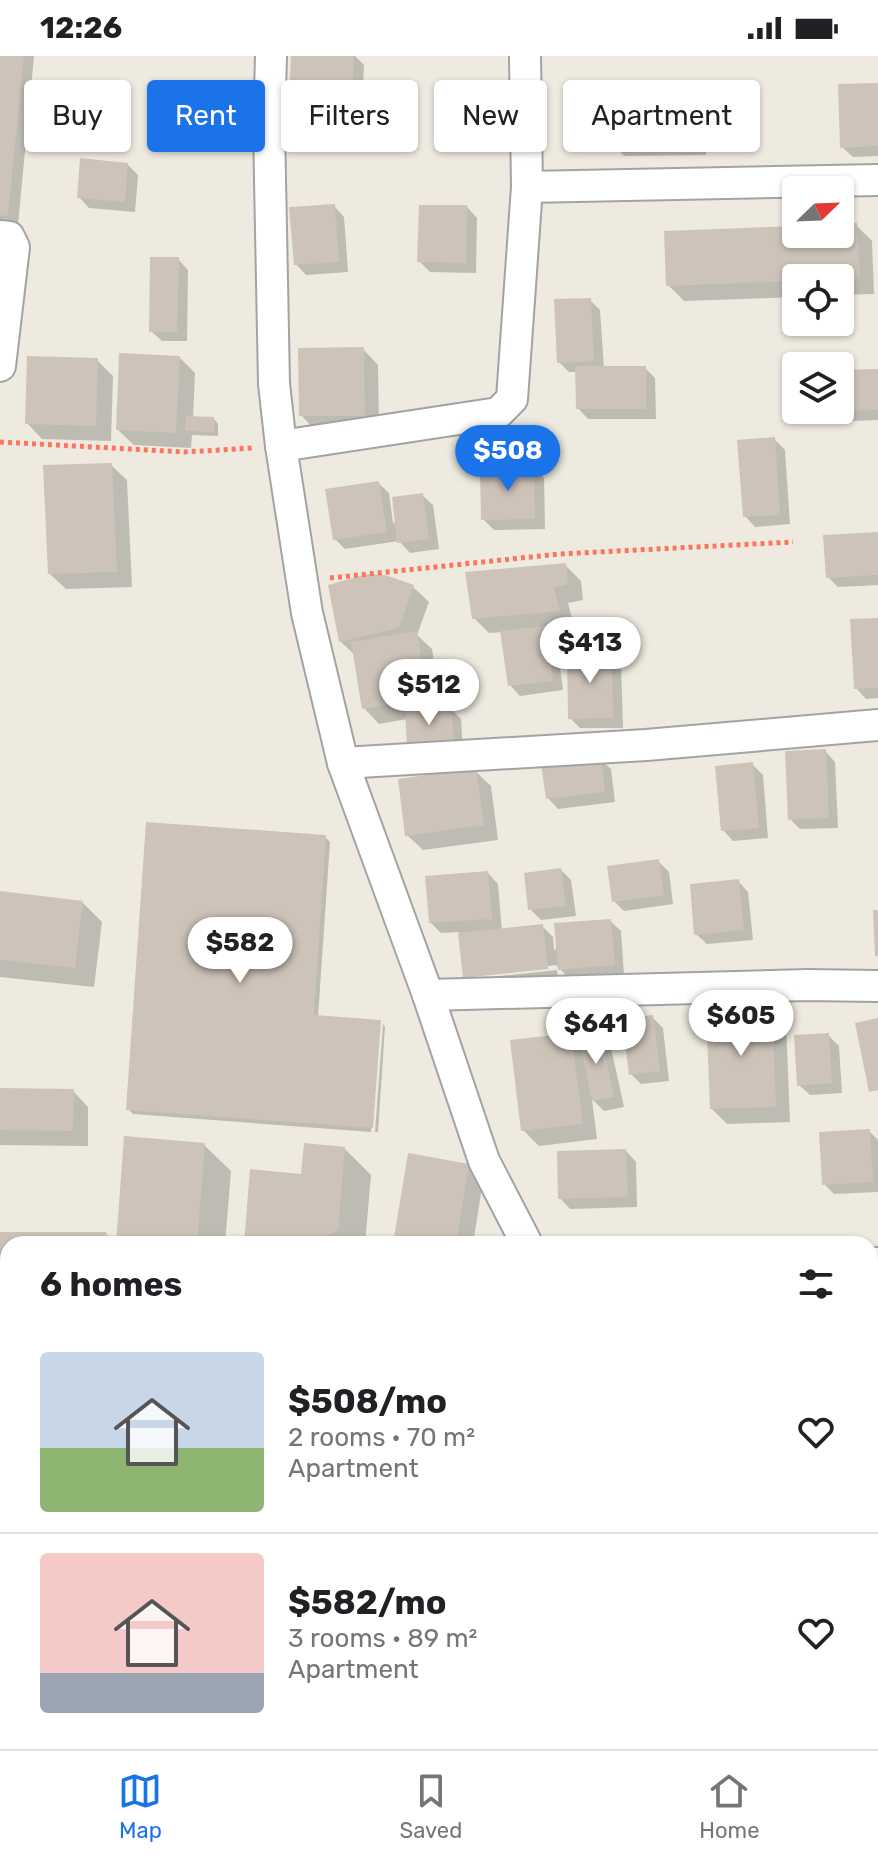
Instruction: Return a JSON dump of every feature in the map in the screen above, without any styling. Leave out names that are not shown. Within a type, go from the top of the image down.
[{"type":"street","points":[[271,56],[269,127],[274,369],[281,446],[307,613],[343,763],[428,995],[484,1161],[523,1236]]},
{"type":"street","points":[[281,446],[498,413],[512,399],[527,187],[525,56]]},
{"type":"street","points":[[527,187],[878,180]]},
{"type":"street","points":[[0,236],[9,237],[14,247],[0,366]]},
{"type":"street","points":[[343,763],[646,745],[878,725]]},
{"type":"street","points":[[428,995],[807,985],[878,986]]},
{"type":"path","points":[[0,442],[185,452],[281,446]]},
{"type":"path","points":[[302,581],[559,554],[793,542]]},
{"type":"building","points":[[0,56],[24,56],[8,216],[0,215]]},
{"type":"building","points":[[291,56],[354,56],[353,80],[290,80]]},
{"type":"building","points":[[878,83],[878,146],[840,148],[838,84]]},
{"type":"building","points":[[80,158],[128,163],[125,202],[77,198]]},
{"type":"building","points":[[335,204],[339,262],[294,265],[289,207]]},
{"type":"building","points":[[419,205],[467,205],[466,263],[417,262]]},
{"type":"building","points":[[854,223],[857,223],[860,279],[854,279],[854,264],[782,264],[782,282],[666,286],[664,231],[782,227],[782,248],[854,248]]},
{"type":"building","points":[[150,257],[179,257],[177,332],[149,332]]},
{"type":"building","points":[[591,298],[594,361],[557,363],[554,299]]},
{"type":"building","points":[[364,347],[365,416],[299,416],[298,348]]},
{"type":"building","points":[[119,353],[180,356],[176,433],[116,430]]},
{"type":"building","points":[[27,356],[98,358],[96,426],[25,424]]},
{"type":"building","points":[[575,366],[646,366],[646,409],[576,409]]},
{"type":"building","points":[[878,369],[878,410],[854,411],[854,370]]},
{"type":"building","points":[[186,416],[214,417],[214,432],[185,431]]},
{"type":"building","points":[[775,437],[780,515],[743,517],[737,440]]},
{"type":"building","points":[[112,463],[117,572],[48,574],[43,465]]},
{"type":"building","points":[[534,466],[535,519],[481,520],[480,467]]},
{"type":"building","points":[[379,481],[387,532],[333,540],[325,489]]},
{"type":"building","points":[[423,493],[429,539],[397,543],[392,497]]},
{"type":"building","points":[[878,532],[878,575],[826,578],[823,535]]},
{"type":"building","points":[[566,563],[568,584],[554,588],[560,611],[472,619],[465,572]]},
{"type":"building","points":[[367,574],[385,575],[414,585],[399,628],[339,642],[328,585]]},
{"type":"building","points":[[878,618],[878,688],[854,689],[850,619]]},
{"type":"building","points":[[546,626],[553,681],[508,686],[500,631]]},
{"type":"building","points":[[417,631],[427,699],[362,709],[351,642]]},
{"type":"building","points":[[612,651],[613,718],[568,719],[567,652]]},
{"type":"building","points":[[451,706],[454,744],[407,747],[405,709]]},
{"type":"building","points":[[826,749],[829,818],[788,820],[785,751]]},
{"type":"building","points":[[601,757],[605,792],[546,799],[541,764]]},
{"type":"building","points":[[753,762],[759,828],[721,831],[715,766]]},
{"type":"building","points":[[476,768],[484,825],[405,836],[398,779]]},
{"type":"building","points":[[146,822],[326,835],[314,1015],[381,1020],[373,1128],[126,1110]]},
{"type":"building","points":[[659,859],[664,895],[612,902],[607,866]]},
{"type":"building","points":[[561,868],[566,906],[528,910],[524,873]]},
{"type":"building","points":[[488,871],[492,919],[429,923],[425,876]]},
{"type":"building","points":[[739,879],[744,930],[694,935],[690,884]]},
{"type":"building","points":[[0,891],[83,901],[75,968],[0,960]]},
{"type":"building","points":[[873,910],[878,910],[878,956],[875,956]]},
{"type":"building","points":[[611,919],[615,965],[558,970],[554,923]]},
{"type":"building","points":[[543,924],[548,969],[463,978],[458,933]]},
{"type":"building","points":[[772,1006],[776,1107],[710,1109],[706,1008]]},
{"type":"building","points":[[653,1015],[660,1071],[629,1075],[622,1019]]},
{"type":"building","points":[[878,1018],[878,1090],[869,1092],[855,1023]]},
{"type":"building","points":[[600,1030],[614,1097],[592,1101],[578,1034]]},
{"type":"building","points":[[571,1033],[583,1124],[521,1131],[510,1040]]},
{"type":"building","points":[[829,1033],[832,1083],[797,1086],[794,1035]]},
{"type":"building","points":[[0,1088],[74,1089],[73,1131],[0,1130]]},
{"type":"building","points":[[870,1129],[873,1182],[822,1185],[819,1132]]},
{"type":"building","points":[[124,1136],[205,1143],[198,1236],[117,1236]]},
{"type":"building","points":[[304,1143],[345,1147],[338,1230],[328,1236],[245,1236],[250,1169],[301,1174]]},
{"type":"building","points":[[626,1149],[628,1197],[558,1199],[557,1151]]},
{"type":"building","points":[[408,1153],[469,1164],[457,1236],[394,1236]]},
{"type":"building","points":[[0,1232],[106,1232],[106,1236],[0,1236]]}]
